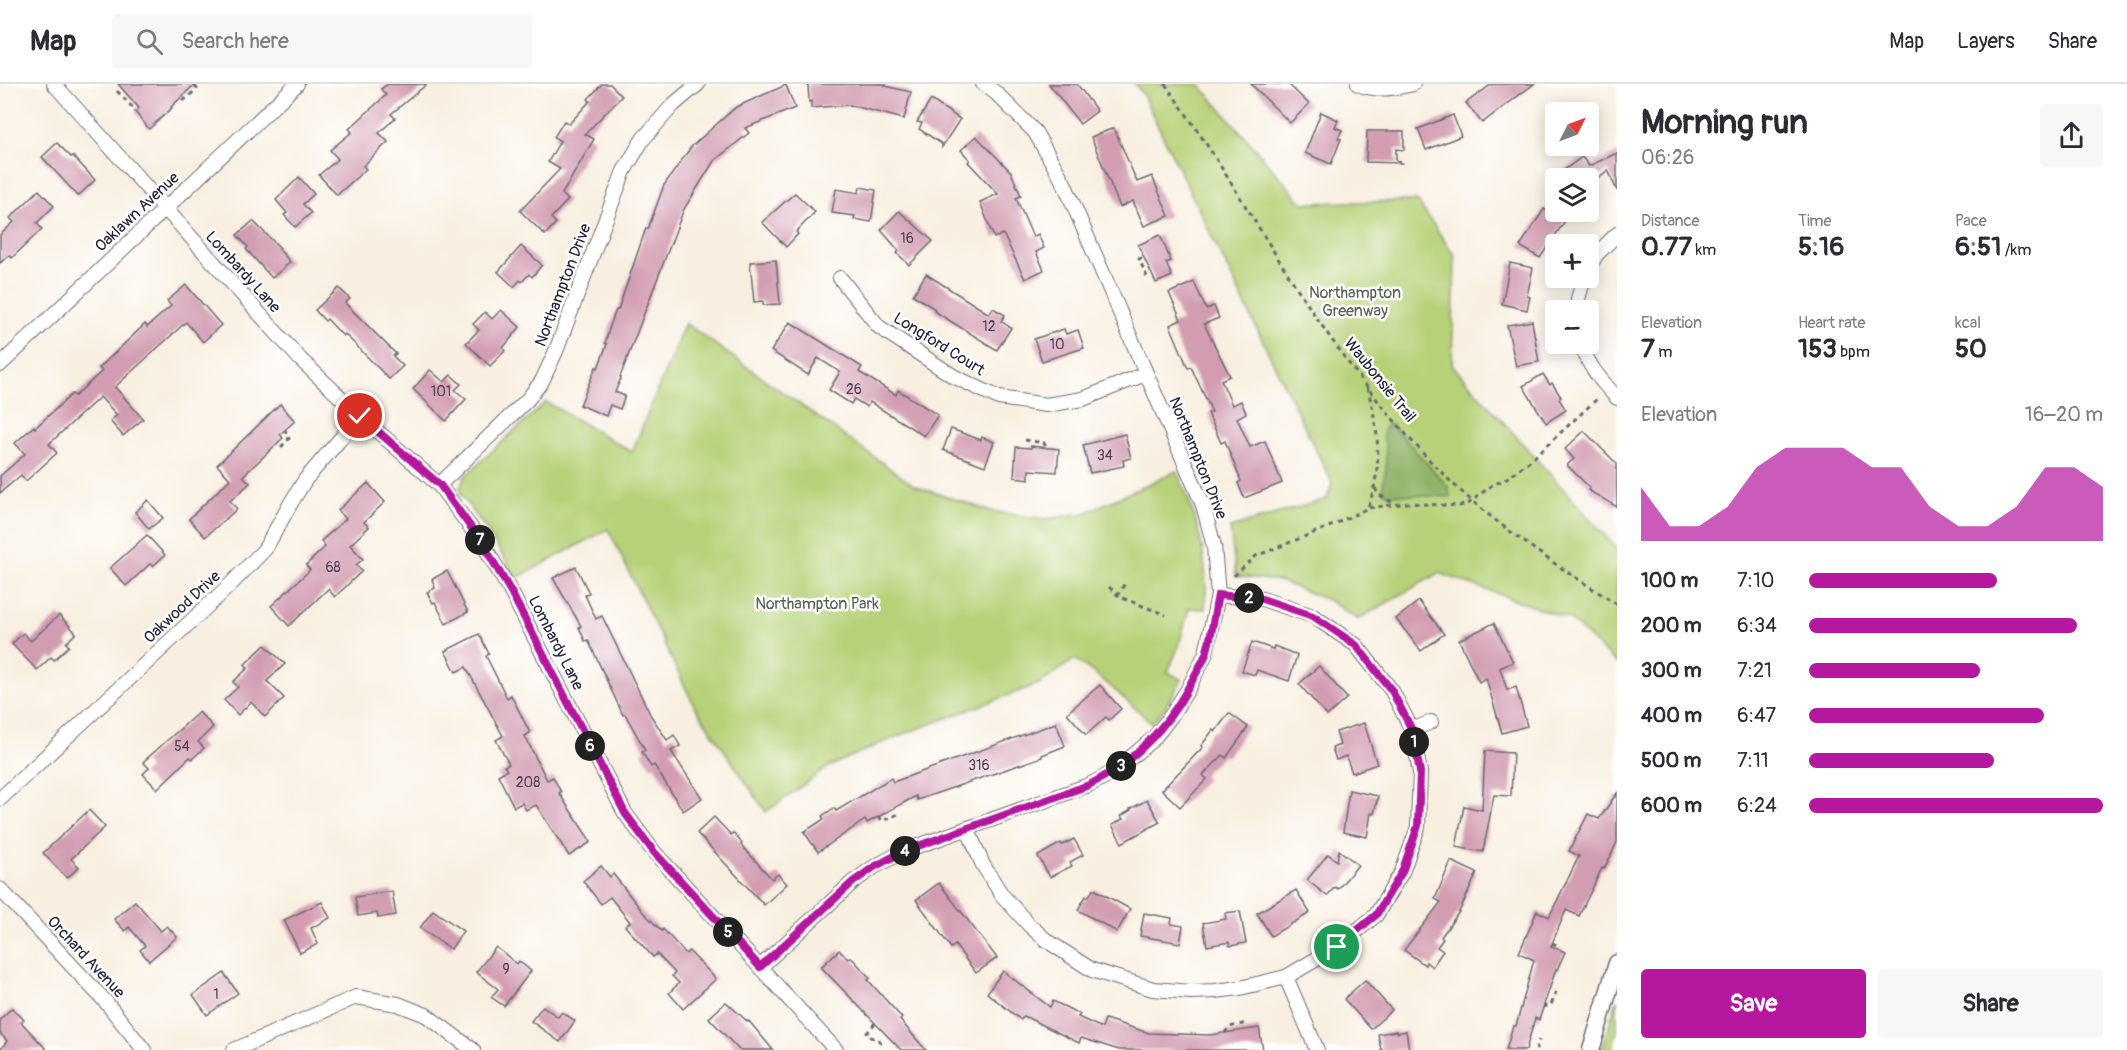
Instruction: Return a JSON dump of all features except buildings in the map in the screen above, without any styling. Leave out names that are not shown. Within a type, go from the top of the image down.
[{"type":"street","name":"Lombardy Lane","points":[[54,84],[300,359],[360,416],[440,485],[483,544],[511,592],[625,813],[654,852],[836,1050]]},
{"type":"street","name":"Oaklawn Avenue","points":[[0,365],[297,84]]},
{"type":"street","name":"Northampton Drive","points":[[440,485],[527,400],[542,381],[556,351],[624,171],[643,139],[673,105],[698,84]]},
{"type":"street","name":"Northampton Drive","points":[[760,967],[853,882],[874,867],[904,851],[1089,785],[1112,773],[1154,738],[1182,698],[1206,653],[1218,595],[1214,546],[1203,505],[1064,183],[1035,132],[996,93],[983,84]]},
{"type":"street","points":[[1358,84],[1370,89],[1413,84]]},
{"type":"street","points":[[1599,252],[1617,234]]},
{"type":"street","name":"Longford Court","points":[[840,278],[879,327],[953,376],[999,398],[1046,405],[1083,399],[1145,374]]},
{"type":"street","points":[[1585,354],[1617,398]]},
{"type":"street","name":"Oakwood Drive","points":[[0,799],[229,586],[265,549],[305,480],[360,416]]},
{"type":"street","points":[[967,828],[983,865],[1012,908],[1046,940],[1092,970],[1153,989],[1191,992],[1240,988],[1286,976],[1337,947],[1376,915],[1402,872],[1418,826],[1420,772],[1412,730],[1392,691],[1356,645],[1313,616],[1262,599],[1218,595]]},
{"type":"street","points":[[1412,730],[1431,722]]},
{"type":"street","name":"Orchard Avenue","points":[[0,889],[105,1001],[144,1050]]},
{"type":"street","points":[[1590,1050],[1617,963]]},
{"type":"street","points":[[1286,976],[1317,1050]]},
{"type":"street","points":[[234,1050],[356,997],[398,1004],[426,1015],[473,1050]]},
{"type":"path","name":"Waubonsie Trail","points":[[1166,84],[1212,151],[1311,310],[1367,386],[1402,428],[1472,501],[1529,544],[1617,604]]},
{"type":"path","points":[[183,101],[197,88],[194,85]]},
{"type":"path","points":[[117,91],[132,107],[136,104]]},
{"type":"path","points":[[1142,258],[1139,259],[1148,279]]},
{"type":"path","points":[[1367,386],[1374,408],[1379,460],[1375,486],[1368,508]]},
{"type":"path","points":[[1234,576],[1256,556],[1331,526],[1368,508],[1428,503],[1459,506],[1472,501],[1492,485],[1504,480],[1530,461],[1602,395]]},
{"type":"path","points":[[281,447],[289,439],[285,430]]},
{"type":"path","points":[[1025,440],[1044,443],[1046,447]]},
{"type":"path","points":[[1375,486],[1378,494],[1389,502],[1397,504]]},
{"type":"path","points":[[1117,596],[1126,582]]},
{"type":"path","points":[[1109,587],[1117,596],[1166,615]]},
{"type":"path","points":[[878,817],[883,821],[900,813]]},
{"type":"path","points":[[1552,943],[1559,946]]},
{"type":"path","points":[[1543,1007],[1551,1005],[1557,988]]},
{"type":"path","points":[[875,1023],[867,1033],[869,1037],[876,1038],[884,1045]]},
{"type":"path","points":[[1225,1033],[1228,1027],[1247,1023]]},
{"type":"path","points":[[1536,1050],[1539,1040]]},
{"type":"green space","name":"Northampton Greenway","points":[[1135,84],[1199,84],[1302,203],[1417,201],[1455,256],[1452,365],[1617,549],[1617,664],[1569,619],[1439,573],[1358,619],[1330,601],[1279,581],[1236,576],[1230,528],[1327,499],[1332,483],[1142,93]]},
{"type":"green space","name":"Northampton Park","points":[[685,323],[915,486],[990,511],[1045,519],[1085,513],[1177,471],[1200,538],[1205,572],[1205,609],[1189,608],[1179,645],[1168,672],[1182,680],[1164,709],[1152,723],[1075,659],[1041,683],[893,738],[830,766],[766,812],[695,707],[608,529],[517,578],[461,495],[460,488],[465,476],[546,402],[632,452]]},
{"type":"green space","points":[[1388,424],[1393,426],[1443,481],[1448,487],[1450,497],[1384,492],[1386,458],[1383,431]]},
{"type":"green space","points":[[1617,999],[1617,1031],[1612,1050],[1602,1050]]},
{"type":"route","points":[[360,416],[440,485],[483,544],[511,592],[625,813],[654,852],[760,967],[853,882],[874,867],[904,851],[1089,785],[1112,773],[1131,759],[1154,738],[1188,689],[1206,653],[1218,595],[1262,599],[1313,616],[1356,645],[1392,691],[1412,730],[1420,772],[1418,826],[1402,872],[1376,915],[1337,947]]}]
